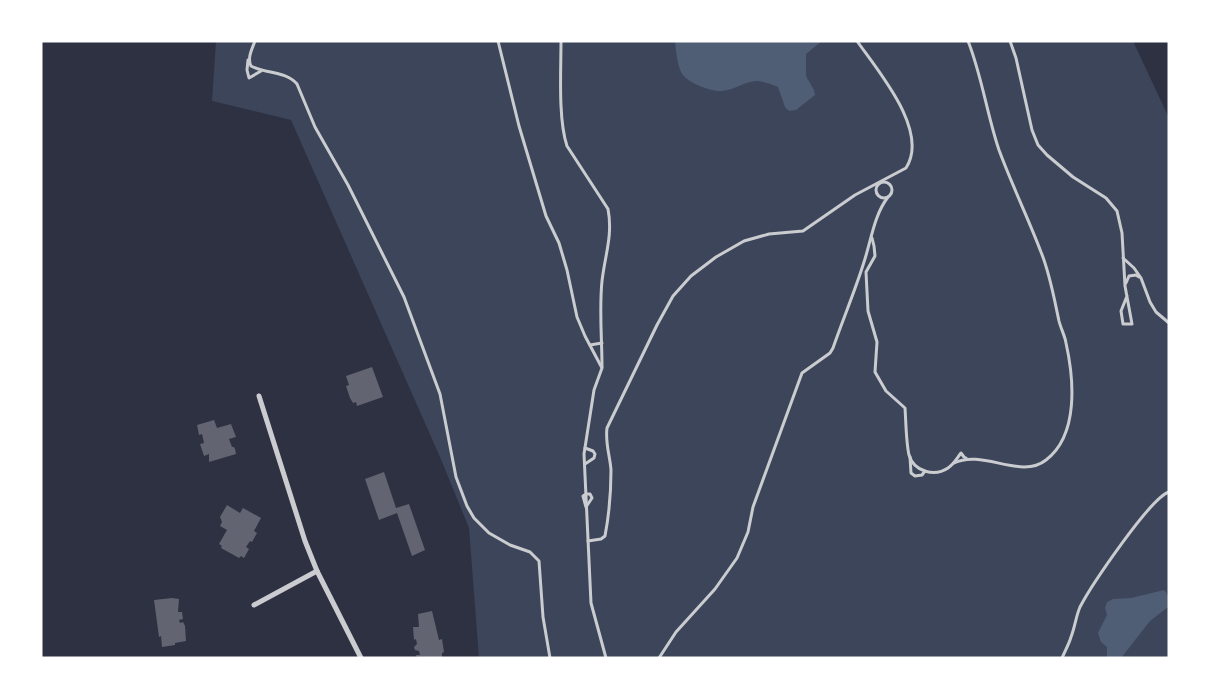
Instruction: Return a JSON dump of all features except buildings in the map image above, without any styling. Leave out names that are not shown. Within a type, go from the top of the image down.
[{"type":"street","points":[[258,396],[302,532],[317,571],[361,658]]},
{"type":"street","points":[[254,606],[317,571]]},
{"type":"lane","points":[[255,41],[247,64],[249,78],[261,70]]},
{"type":"lane","points":[[498,41],[519,126],[546,216],[559,243],[567,270],[577,317],[602,368]]},
{"type":"lane","points":[[561,41],[562,124],[564,138],[567,146],[608,209],[610,220],[610,236],[605,255],[600,310],[602,368],[594,390],[584,465],[590,603],[606,658]]},
{"type":"lane","points":[[588,541],[602,539],[605,536],[607,526],[611,470],[606,439],[607,428],[673,296],[691,276],[723,253],[744,241],[756,237],[803,231],[855,195],[906,168],[911,160],[913,146],[908,125],[894,94],[857,41]]},
{"type":"lane","points":[[910,455],[914,464],[925,471],[937,473],[954,463],[961,453],[964,457],[968,458],[1013,466],[1028,466],[1044,462],[1057,450],[1064,435],[1070,409],[1072,381],[1066,341],[1042,253],[999,150],[968,41]]},
{"type":"lane","points":[[1010,41],[1016,58],[1032,130],[1038,144],[1047,155],[1073,176],[1106,198],[1117,211],[1122,233],[1125,286],[1127,296],[1132,324],[1123,324],[1121,311],[1127,296]]},
{"type":"lane","points":[[249,58],[251,66],[285,75],[292,78],[297,84],[315,128],[348,185],[404,297],[440,394],[456,477],[470,512],[489,533],[510,545],[530,552],[539,561],[543,617],[550,658]]},
{"type":"lane","points":[[883,203],[891,193],[891,182],[894,175]]},
{"type":"lane","points":[[876,191],[877,186],[881,182],[886,182],[892,188]]},
{"type":"lane","points":[[873,186],[878,196],[888,197]]},
{"type":"lane","points":[[659,658],[676,632],[715,589],[737,558],[748,532],[753,507],[802,373],[830,353],[833,348],[883,203],[883,198]]},
{"type":"lane","points":[[871,239],[875,256],[866,272],[868,311],[878,342],[875,372],[886,391],[905,408],[911,473],[915,476],[925,471]]},
{"type":"lane","points":[[864,260],[866,246],[871,239]]},
{"type":"lane","points":[[868,247],[872,246],[874,248]]},
{"type":"lane","points":[[1123,258],[1141,278],[1156,312],[1169,323]]},
{"type":"lane","points":[[1125,286],[1129,276],[1136,275],[1141,278]]},
{"type":"lane","points":[[590,346],[602,343]]},
{"type":"lane","points":[[584,465],[594,458],[595,454],[593,451],[585,448]]},
{"type":"lane","points":[[1062,658],[1071,638],[1079,610],[1088,593],[1146,513],[1161,496],[1169,492]]},
{"type":"shaded area","points":[[216,41],[1133,41],[1169,118],[1169,658],[479,658],[469,528],[440,457],[291,120],[212,101]]},
{"type":"shaded area","points":[[675,41],[822,41],[806,54],[806,76],[815,95],[796,110],[789,111],[785,107],[778,87],[767,83],[752,82],[722,91],[699,86],[683,76],[678,61]]},
{"type":"shaded area","points":[[1164,590],[1167,593],[1168,607],[1150,621],[1121,658],[1107,658],[1107,647],[1101,642],[1098,633],[1107,615],[1105,608],[1107,602],[1113,599],[1131,598]]}]
